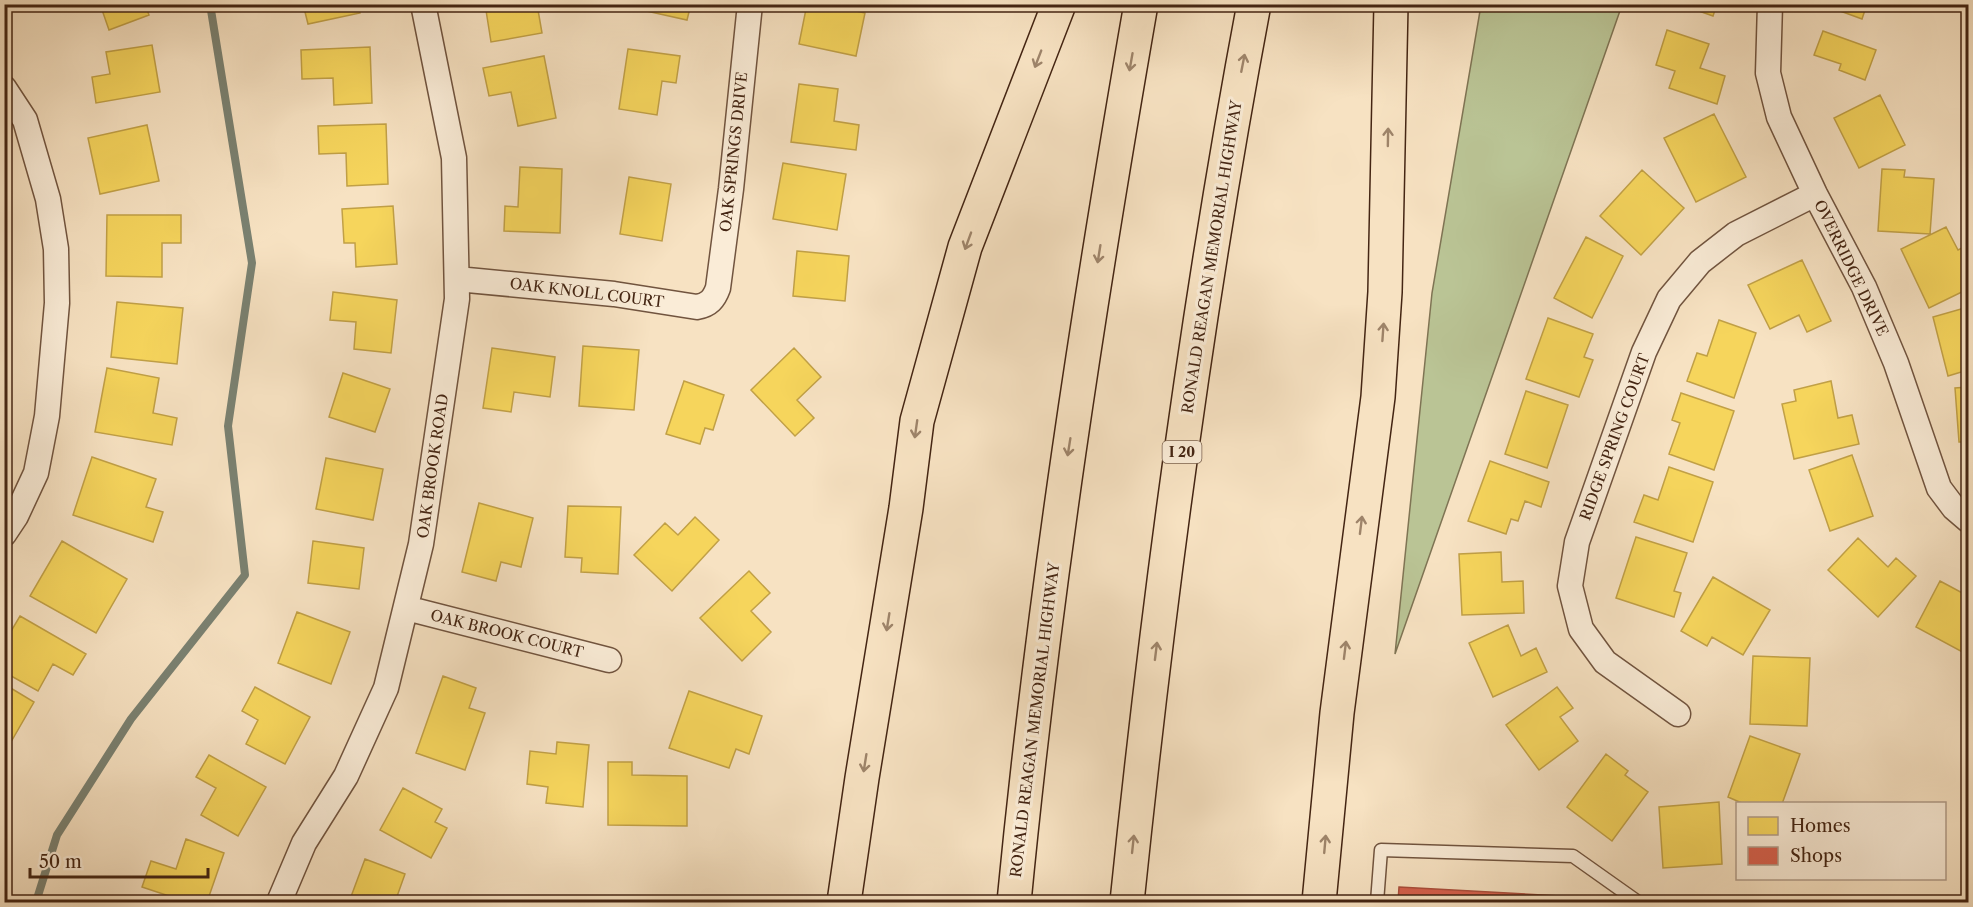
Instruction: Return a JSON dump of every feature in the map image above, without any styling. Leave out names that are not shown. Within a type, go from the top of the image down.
[{"type":"highway","points":[[848,893],[917,421],[965,247],[1059,4]]},
{"type":"highway","name":"RONALD REAGAN MEMORIAL HIGHWAY","points":[[1014,903],[1061,498],[1090,303],[1141,4]]},
{"type":"highway","name":"RONALD REAGAN MEMORIAL HIGHWAY","points":[[1127,903],[1161,609],[1184,438],[1216,227],[1254,4]]},
{"type":"highway","points":[[1319,903],[1337,713],[1378,397],[1385,292],[1391,4]]},
{"type":"street","name":"OAK BROOK ROAD","points":[[279,903],[304,843],[346,776],[386,688],[421,544],[457,299],[454,158],[423,4]]},
{"type":"street","name":"OAK SPRINGS DRIVE","points":[[714,298],[718,288],[731,189],[750,4]]},
{"type":"street","name":"OVERRIDGE DRIVE","points":[[1770,4],[1768,73],[1779,117],[1815,194],[1864,287],[1891,352],[1939,488],[1954,508],[1968,520]]},
{"type":"street","points":[[4,88],[25,120],[48,199],[56,249],[57,303],[47,416],[36,473],[8,520]]},
{"type":"street","name":"RIDGE SPRING COURT","points":[[1678,714],[1605,662],[1581,629],[1570,586],[1577,542],[1644,352],[1669,299],[1700,262],[1736,234],[1815,194]]},
{"type":"street","name":"OAK KNOLL COURT","points":[[457,279],[614,294],[697,307],[704,306],[714,298]]},
{"type":"street","name":"OAK BROOK COURT","points":[[406,608],[609,660]]},
{"type":"lane","points":[[1377,903],[1381,850],[1574,856],[1638,903]]},
{"type":"green space","points":[[1481,5],[1622,5],[1395,654],[1432,293]]},
{"type":"building: Homes","points":[[100,4],[145,4],[149,15],[109,30]]},
{"type":"building: Homes","points":[[303,4],[358,4],[360,13],[308,24]]},
{"type":"building: Homes","points":[[485,4],[537,4],[542,33],[491,42]]},
{"type":"building: Homes","points":[[628,4],[691,4],[687,20],[628,7]]},
{"type":"building: Homes","points":[[807,4],[825,4],[865,13],[856,56],[799,44]]},
{"type":"building: Homes","points":[[1679,4],[1717,4],[1713,16]]},
{"type":"building: Homes","points":[[1821,4],[1867,4],[1862,19]]},
{"type":"building: Homes","points":[[1667,30],[1709,44],[1700,68],[1725,76],[1717,104],[1669,88],[1675,71],[1656,65]]},
{"type":"building: Homes","points":[[1823,31],[1876,50],[1865,80],[1839,70],[1841,64],[1814,55]]},
{"type":"building: Homes","points":[[152,45],[160,92],[96,103],[92,77],[110,74],[106,52]]},
{"type":"building: Homes","points":[[370,47],[372,103],[334,105],[333,78],[302,79],[301,50]]},
{"type":"building: Homes","points":[[628,49],[680,56],[676,83],[662,81],[657,115],[619,109]]},
{"type":"building: Homes","points":[[544,56],[556,118],[518,126],[511,92],[489,96],[483,68]]},
{"type":"building: Homes","points":[[799,84],[838,89],[834,121],[859,125],[856,150],[791,142]]},
{"type":"building: Homes","points":[[1880,95],[1905,145],[1859,168],[1834,118]]},
{"type":"building: Homes","points":[[1714,114],[1746,177],[1696,202],[1664,138]]},
{"type":"building: Homes","points":[[386,124],[388,184],[347,186],[346,153],[319,154],[318,126]]},
{"type":"building: Homes","points":[[147,125],[159,181],[100,194],[88,138]]},
{"type":"building: Homes","points":[[783,163],[846,174],[837,230],[773,219]]},
{"type":"building: Homes","points":[[520,167],[562,169],[560,233],[504,231],[505,206],[518,207]]},
{"type":"building: Homes","points":[[1882,169],[1905,170],[1904,177],[1934,179],[1930,234],[1878,231]]},
{"type":"building: Homes","points":[[1642,170],[1684,208],[1641,255],[1600,216]]},
{"type":"building: Homes","points":[[629,177],[671,184],[662,241],[620,234]]},
{"type":"building: Homes","points":[[393,206],[397,264],[356,267],[355,243],[344,243],[342,209]]},
{"type":"building: Homes","points":[[107,215],[181,215],[181,243],[162,243],[162,277],[106,276]]},
{"type":"building: Homes","points":[[1946,227],[1958,250],[1966,246],[1968,250],[1968,289],[1929,308],[1901,249]]},
{"type":"building: Homes","points":[[1586,237],[1623,256],[1592,318],[1554,298]]},
{"type":"building: Homes","points":[[797,251],[849,256],[845,301],[793,296]]},
{"type":"building: Homes","points":[[1802,260],[1831,321],[1807,332],[1799,315],[1770,329],[1748,285]]},
{"type":"building: Homes","points":[[333,292],[397,300],[391,353],[354,349],[356,322],[330,320]]},
{"type":"building: Homes","points":[[117,302],[183,308],[177,364],[111,357]]},
{"type":"building: Homes","points":[[1968,307],[1968,370],[1948,376],[1933,317]]},
{"type":"building: Homes","points":[[1548,318],[1593,334],[1584,357],[1593,360],[1579,397],[1526,379]]},
{"type":"building: Homes","points":[[1719,320],[1756,333],[1734,398],[1687,381],[1697,353],[1707,356]]},
{"type":"building: Homes","points":[[583,346],[639,350],[634,410],[579,406]]},
{"type":"building: Homes","points":[[492,348],[555,357],[550,397],[514,392],[511,412],[483,408]]},
{"type":"building: Homes","points":[[794,348],[821,377],[797,400],[814,418],[795,436],[751,390]]},
{"type":"building: Homes","points":[[107,368],[159,378],[153,413],[177,418],[172,445],[95,432]]},
{"type":"building: Homes","points":[[343,373],[390,389],[375,432],[329,417]]},
{"type":"building: Homes","points":[[684,381],[724,395],[713,430],[705,428],[700,444],[666,434]]},
{"type":"building: Homes","points":[[1831,381],[1838,418],[1852,415],[1859,444],[1794,459],[1782,404],[1796,401],[1794,390]]},
{"type":"building: Homes","points":[[1968,387],[1968,442],[1959,442],[1955,388]]},
{"type":"building: Homes","points":[[1526,391],[1568,405],[1547,468],[1505,454]]},
{"type":"building: Homes","points":[[1681,393],[1734,411],[1714,470],[1669,454],[1680,423],[1672,420]]},
{"type":"building: Homes","points":[[1852,455],[1873,516],[1830,531],[1809,470]]},
{"type":"building: Homes","points":[[92,457],[156,479],[146,507],[163,512],[153,542],[73,515]]},
{"type":"building: Homes","points":[[326,458],[383,469],[373,520],[316,509]]},
{"type":"building: Homes","points":[[1490,461],[1549,482],[1541,507],[1525,501],[1518,521],[1511,519],[1506,534],[1468,521]]},
{"type":"building: Homes","points":[[1669,467],[1713,482],[1693,542],[1634,522],[1644,495],[1658,500]]},
{"type":"building: Homes","points":[[479,503],[533,518],[521,567],[501,562],[496,581],[462,572]]},
{"type":"building: Homes","points":[[568,506],[621,507],[618,574],[581,572],[582,558],[565,557]]},
{"type":"building: Homes","points":[[695,517],[719,540],[672,591],[634,555],[665,523],[678,535]]},
{"type":"building: Homes","points":[[1636,537],[1687,553],[1674,591],[1681,593],[1674,617],[1616,598]]},
{"type":"building: Homes","points":[[1858,538],[1888,567],[1896,558],[1916,576],[1878,617],[1828,570]]},
{"type":"building: Homes","points":[[62,541],[127,579],[96,633],[30,596]]},
{"type":"building: Homes","points":[[313,541],[364,548],[359,589],[308,583]]},
{"type":"building: Homes","points":[[1501,552],[1502,582],[1523,581],[1524,613],[1462,615],[1459,554]]},
{"type":"building: Homes","points":[[749,571],[770,593],[751,611],[771,632],[742,661],[700,618]]},
{"type":"building: Homes","points":[[1713,577],[1770,610],[1743,655],[1712,637],[1707,646],[1681,631]]},
{"type":"building: Homes","points":[[1940,581],[1968,596],[1968,655],[1916,627]]},
{"type":"building: Homes","points":[[297,612],[350,632],[331,684],[278,663]]},
{"type":"building: Homes","points":[[20,616],[86,654],[73,675],[53,664],[38,691],[4,672],[4,643]]},
{"type":"building: Homes","points":[[1508,625],[1521,656],[1536,648],[1547,672],[1493,697],[1469,643]]},
{"type":"building: Homes","points":[[1753,656],[1810,658],[1807,726],[1750,724]]},
{"type":"building: Homes","points":[[443,676],[476,688],[469,708],[485,713],[465,770],[416,753]]},
{"type":"building: Homes","points":[[4,684],[34,702],[4,754]]},
{"type":"building: Homes","points":[[255,687],[310,717],[285,764],[246,744],[258,720],[242,711]]},
{"type":"building: Homes","points":[[1557,687],[1573,708],[1560,717],[1578,741],[1539,770],[1506,725]]},
{"type":"building: Homes","points":[[689,691],[762,716],[749,754],[736,749],[729,768],[669,748]]},
{"type":"building: Homes","points":[[1750,736],[1800,754],[1783,802],[1739,802],[1728,797]]},
{"type":"building: Homes","points":[[557,742],[589,745],[583,807],[546,803],[548,787],[527,784],[530,751],[556,754]]},
{"type":"building: Homes","points":[[1606,754],[1628,771],[1625,775],[1648,792],[1612,841],[1567,807]]},
{"type":"building: Homes","points":[[209,755],[266,787],[238,836],[201,815],[216,788],[196,777]]},
{"type":"building: Homes","points":[[608,762],[632,762],[632,775],[687,776],[687,826],[608,825]]},
{"type":"building: Homes","points":[[403,788],[442,809],[435,822],[447,828],[431,858],[380,830]]},
{"type":"building: Homes","points":[[1719,802],[1722,864],[1663,868],[1659,807]]},
{"type":"building: Homes","points":[[186,839],[224,853],[207,902],[187,902],[142,887],[151,861],[176,869]]},
{"type":"building: Homes","points":[[365,859],[405,874],[395,902],[349,902]]},
{"type":"building: Shops","points":[[1399,887],[1614,899],[1614,902],[1398,902]]},
{"type":"waterway","points":[[36,902],[57,835],[131,719],[245,575],[228,426],[252,263],[210,4]]}]
